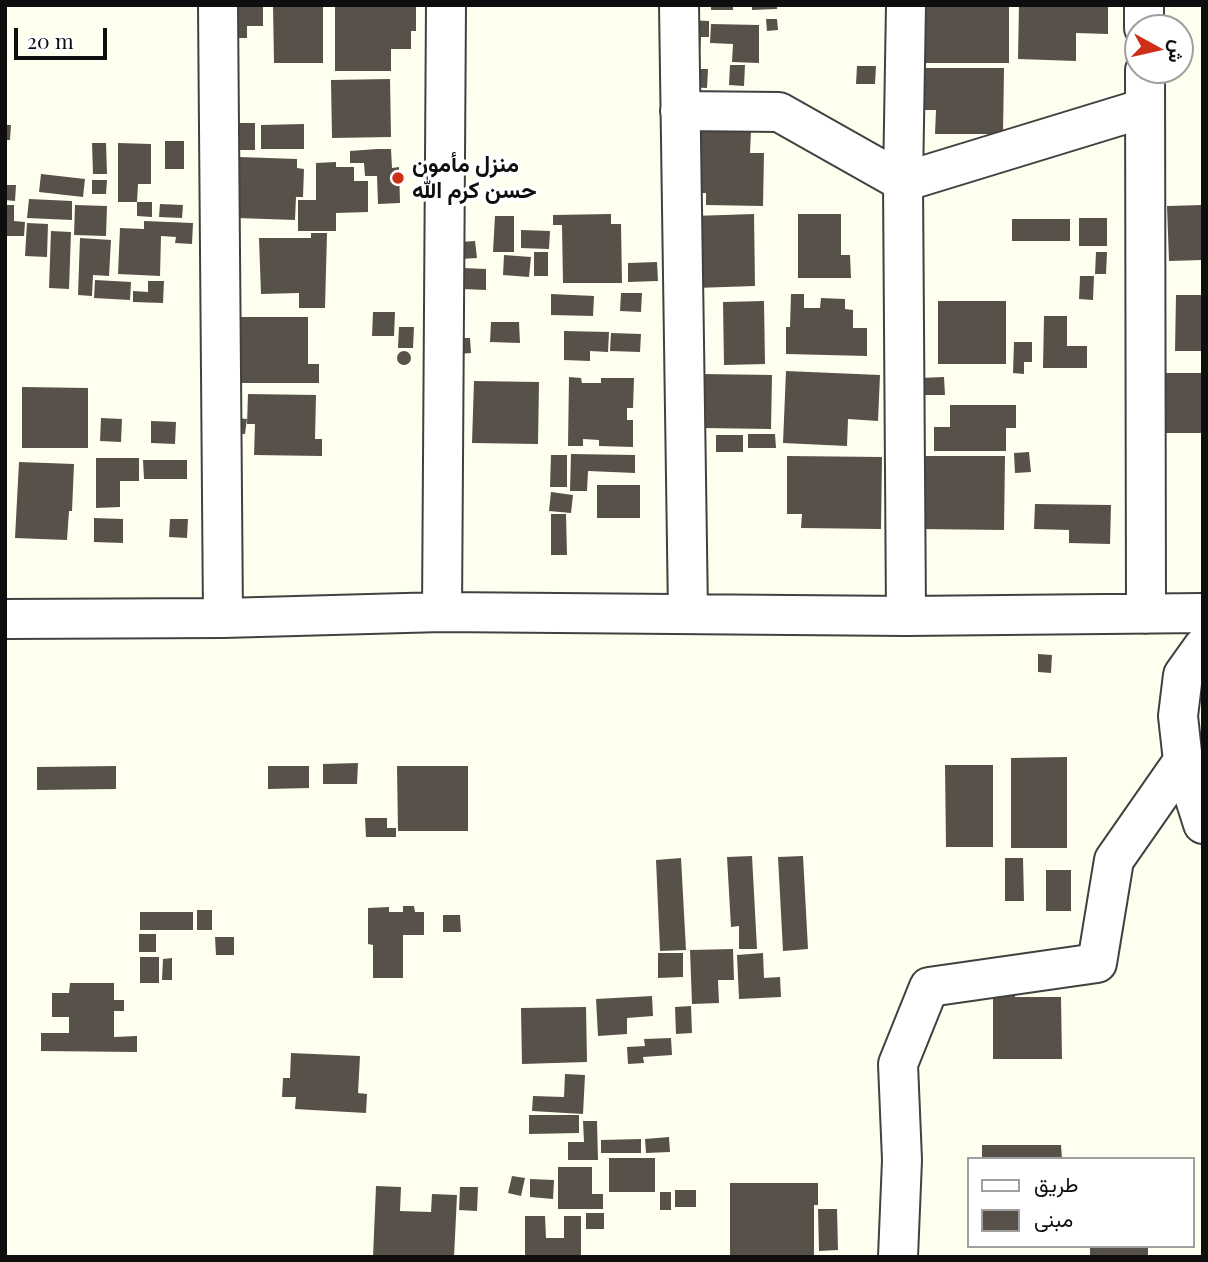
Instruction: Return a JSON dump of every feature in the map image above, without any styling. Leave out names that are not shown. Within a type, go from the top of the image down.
[{"type":"street","points":[[218,5],[223,618]]},
{"type":"street","points":[[442,612],[446,5]]},
{"type":"street","points":[[679,5],[688,614]]},
{"type":"street","points":[[906,5],[903,182],[906,616]]},
{"type":"street","points":[[1145,84],[1146,614]]},
{"type":"street","points":[[680,111],[779,112],[903,182],[1145,108]]},
{"type":"street","points":[[5,619],[223,618],[442,612],[906,616],[1146,614],[1202,621],[1183,675],[1178,716],[1183,761],[1203,824]]},
{"type":"street","points":[[898,1257],[902,1160],[898,1064],[929,987],[1097,963],[1114,860],[1183,761]]},
{"type":"building","points":[[273,5],[323,5],[323,63],[274,63]]},
{"type":"building","points":[[711,5],[733,5],[733,10],[711,10]]},
{"type":"building","points":[[752,5],[777,5],[777,9],[752,10]]},
{"type":"building","points":[[923,5],[1009,5],[1009,63],[923,63]]},
{"type":"building","points":[[1019,5],[1108,5],[1108,34],[1076,33],[1076,61],[1018,59]]},
{"type":"building","points":[[233,6],[263,7],[263,26],[247,26],[247,38],[232,38]]},
{"type":"building","points":[[416,6],[416,31],[411,31],[411,49],[391,49],[391,71],[335,71],[335,7]]},
{"type":"building","points":[[766,19],[777,19],[778,30],[767,31]]},
{"type":"building","points":[[689,20],[709,21],[709,37],[701,37],[700,51],[688,51]]},
{"type":"building","points":[[711,24],[759,25],[759,63],[732,62],[733,44],[710,43]]},
{"type":"building","points":[[730,65],[745,65],[744,86],[729,85]]},
{"type":"building","points":[[857,66],[876,66],[875,84],[856,84]]},
{"type":"building","points":[[916,68],[1004,68],[1003,134],[935,134],[936,110],[917,110]]},
{"type":"building","points":[[688,69],[708,69],[707,88],[687,87]]},
{"type":"building","points":[[390,79],[391,137],[332,138],[331,80]]},
{"type":"building","points":[[238,123],[255,123],[255,150],[238,150]]},
{"type":"building","points":[[304,124],[304,149],[261,149],[261,125]]},
{"type":"building","points":[[5,125],[11,125],[10,140],[5,140]]},
{"type":"building","points":[[686,130],[751,131],[750,153],[764,153],[763,206],[706,205],[706,193],[685,193]]},
{"type":"building","points":[[165,141],[184,141],[184,169],[165,169]]},
{"type":"building","points":[[92,143],[106,143],[107,174],[93,174]]},
{"type":"building","points":[[118,143],[151,144],[151,184],[138,184],[137,202],[118,202]]},
{"type":"building","points":[[391,149],[392,168],[399,167],[400,203],[378,204],[377,176],[365,176],[364,163],[350,163],[350,151]]},
{"type":"building","points":[[239,157],[297,159],[297,168],[304,169],[303,197],[296,197],[295,220],[237,218]]},
{"type":"building","points":[[336,162],[336,167],[354,167],[354,181],[368,181],[368,212],[336,213],[336,231],[298,231],[298,200],[316,200],[316,163]]},
{"type":"building","points":[[41,174],[85,179],[83,197],[39,192]]},
{"type":"building","points":[[92,180],[107,180],[106,194],[92,194]]},
{"type":"building","points":[[5,185],[16,185],[15,201],[5,200]]},
{"type":"building","points":[[29,199],[72,201],[72,220],[27,218]]},
{"type":"building","points":[[137,202],[152,202],[152,217],[137,216]]},
{"type":"building","points":[[160,204],[183,205],[182,218],[159,217]]},
{"type":"building","points":[[5,205],[14,205],[14,221],[25,222],[24,236],[5,236]]},
{"type":"building","points":[[75,205],[107,206],[106,236],[74,235]]},
{"type":"building","points":[[1203,205],[1203,260],[1169,261],[1167,206]]},
{"type":"building","points":[[611,214],[611,224],[621,224],[622,283],[563,283],[562,225],[553,225],[553,215]]},
{"type":"building","points":[[754,214],[755,286],[695,288],[693,216]]},
{"type":"building","points":[[798,214],[841,214],[841,255],[850,255],[851,278],[798,278]]},
{"type":"building","points":[[495,216],[514,216],[514,252],[493,252]]},
{"type":"building","points":[[1079,218],[1107,218],[1107,246],[1079,246]]},
{"type":"building","points":[[1012,219],[1070,219],[1070,241],[1012,241]]},
{"type":"building","points":[[144,221],[193,223],[192,244],[175,243],[176,237],[161,236],[160,276],[118,274],[120,228],[144,229]]},
{"type":"building","points":[[27,223],[48,224],[47,257],[25,256]]},
{"type":"building","points":[[521,230],[550,231],[549,249],[521,248]]},
{"type":"building","points":[[51,231],[71,232],[69,289],[49,288]]},
{"type":"building","points":[[311,233],[327,233],[325,308],[299,308],[299,293],[261,294],[259,238],[311,238]]},
{"type":"building","points":[[80,238],[111,240],[109,276],[93,275],[92,296],[78,295]]},
{"type":"building","points":[[475,241],[477,258],[461,259],[460,242]]},
{"type":"building","points":[[534,252],[548,252],[548,276],[534,276]]},
{"type":"building","points":[[1096,252],[1107,252],[1106,274],[1095,274]]},
{"type":"building","points":[[504,255],[531,257],[529,277],[503,275]]},
{"type":"building","points":[[657,262],[658,281],[628,282],[628,263]]},
{"type":"building","points":[[463,268],[486,269],[486,290],[462,289]]},
{"type":"building","points":[[1080,276],[1094,276],[1093,300],[1079,299]]},
{"type":"building","points":[[95,280],[131,282],[130,300],[94,298]]},
{"type":"building","points":[[148,281],[164,281],[163,303],[133,302],[133,291],[148,292]]},
{"type":"building","points":[[621,293],[642,293],[641,312],[620,311]]},
{"type":"building","points":[[551,294],[594,296],[593,316],[551,315]]},
{"type":"building","points":[[791,294],[804,294],[804,308],[820,308],[821,298],[845,299],[845,309],[853,310],[853,328],[867,328],[867,356],[786,354],[786,327],[790,327]]},
{"type":"building","points":[[1176,295],[1203,295],[1203,351],[1175,351]]},
{"type":"building","points":[[764,301],[765,364],[724,365],[723,302]]},
{"type":"building","points":[[938,301],[1006,301],[1006,364],[938,364]]},
{"type":"building","points":[[373,312],[395,312],[394,336],[372,336]]},
{"type":"building","points":[[1044,316],[1067,316],[1067,346],[1087,346],[1087,368],[1043,368]]},
{"type":"building","points":[[239,317],[308,317],[308,364],[319,364],[319,383],[234,383]]},
{"type":"building","points":[[491,322],[519,322],[520,343],[490,342]]},
{"type":"building","points":[[399,327],[414,327],[413,348],[398,348]]},
{"type":"building","points":[[564,331],[609,332],[608,352],[590,351],[590,361],[564,360]]},
{"type":"building","points":[[611,333],[641,334],[640,352],[610,351]]},
{"type":"building","points":[[458,338],[470,338],[471,353],[458,354]]},
{"type":"building","points":[[1014,342],[1032,342],[1032,362],[1024,362],[1024,374],[1013,373]]},
{"type":"building","points":[[401,351],[407,351],[411,358],[407,365],[401,365],[397,361],[397,355]]},
{"type":"building","points":[[786,371],[880,375],[878,421],[848,419],[847,446],[783,443]]},
{"type":"building","points":[[1164,373],[1203,373],[1203,433],[1164,433]]},
{"type":"building","points":[[703,374],[772,375],[771,429],[703,428]]},
{"type":"building","points":[[569,377],[581,378],[582,383],[601,383],[601,378],[634,378],[633,408],[627,408],[627,420],[633,420],[633,447],[599,446],[599,440],[583,439],[583,446],[568,446]]},
{"type":"building","points":[[944,377],[945,395],[920,395],[920,378]]},
{"type":"building","points":[[474,381],[539,382],[538,444],[472,443]]},
{"type":"building","points":[[22,387],[88,388],[88,448],[22,448]]},
{"type":"building","points":[[248,394],[316,395],[315,439],[322,439],[322,456],[254,455],[255,424],[247,424]]},
{"type":"building","points":[[950,405],[1016,405],[1016,428],[1006,428],[1006,451],[934,451],[934,427],[950,427]]},
{"type":"building","points":[[101,418],[122,419],[121,442],[100,441]]},
{"type":"building","points":[[235,418],[247,419],[245,434],[233,433]]},
{"type":"building","points":[[151,421],[176,422],[175,444],[151,443]]},
{"type":"building","points":[[748,434],[775,434],[776,448],[748,448]]},
{"type":"building","points":[[716,435],[743,435],[743,452],[716,452]]},
{"type":"building","points":[[1029,452],[1031,472],[1015,473],[1014,453]]},
{"type":"building","points":[[571,454],[635,455],[635,473],[588,471],[587,491],[570,491]]},
{"type":"building","points":[[551,455],[567,455],[567,487],[550,487]]},
{"type":"building","points":[[787,456],[882,457],[881,529],[801,528],[802,514],[787,514]]},
{"type":"building","points":[[921,456],[1005,456],[1004,530],[921,529]]},
{"type":"building","points":[[96,458],[139,458],[139,481],[120,481],[120,507],[96,508]]},
{"type":"building","points":[[143,460],[187,460],[187,479],[144,479]]},
{"type":"building","points":[[19,462],[74,464],[72,511],[69,511],[67,540],[15,538]]},
{"type":"building","points":[[597,485],[640,485],[640,518],[597,518]]},
{"type":"building","points":[[551,492],[573,495],[571,513],[549,511]]},
{"type":"building","points":[[1035,504],[1111,505],[1110,544],[1069,543],[1069,530],[1034,529]]},
{"type":"building","points":[[551,514],[566,514],[567,555],[551,555]]},
{"type":"building","points":[[94,518],[123,519],[123,543],[94,542]]},
{"type":"building","points":[[170,519],[188,519],[187,538],[169,537]]},
{"type":"building","points":[[1038,654],[1052,655],[1051,673],[1038,672]]},
{"type":"building","points":[[1067,757],[1067,848],[1011,848],[1011,758]]},
{"type":"building","points":[[358,763],[357,784],[323,784],[323,764]]},
{"type":"building","points":[[945,765],[993,765],[993,847],[946,847]]},
{"type":"building","points":[[116,766],[116,789],[37,790],[37,767]]},
{"type":"building","points":[[268,766],[309,766],[309,788],[268,789]]},
{"type":"building","points":[[397,766],[468,766],[468,831],[398,831]]},
{"type":"building","points":[[365,818],[387,818],[387,828],[396,828],[396,837],[366,837]]},
{"type":"building","points":[[752,856],[757,949],[739,949],[739,926],[731,927],[727,857]]},
{"type":"building","points":[[803,856],[808,949],[783,951],[778,857]]},
{"type":"building","points":[[681,858],[686,950],[660,951],[656,860]]},
{"type":"building","points":[[1005,858],[1023,858],[1024,901],[1005,901]]},
{"type":"building","points":[[1046,870],[1071,870],[1071,911],[1046,911]]},
{"type":"building","points":[[403,906],[414,906],[415,912],[424,912],[424,935],[403,935],[403,978],[373,978],[373,945],[368,944],[368,908],[389,907],[389,912],[403,912]]},
{"type":"building","points":[[197,910],[212,910],[212,930],[197,930]]},
{"type":"building","points":[[140,912],[193,912],[193,930],[140,930]]},
{"type":"building","points":[[443,915],[460,915],[461,932],[443,932]]},
{"type":"building","points":[[139,934],[156,934],[156,952],[139,952]]},
{"type":"building","points":[[215,937],[234,937],[234,955],[216,955]]},
{"type":"building","points":[[733,949],[734,980],[718,980],[719,1003],[692,1004],[690,950]]},
{"type":"building","points":[[658,953],[683,953],[683,977],[658,978]]},
{"type":"building","points":[[763,953],[764,978],[780,977],[781,997],[739,999],[737,955]]},
{"type":"building","points":[[140,957],[159,957],[159,983],[140,983]]},
{"type":"building","points":[[172,958],[172,980],[162,980],[163,959]]},
{"type":"building","points":[[70,983],[114,983],[114,1000],[124,1000],[124,1011],[114,1011],[114,1037],[137,1036],[137,1052],[41,1051],[41,1033],[69,1033],[69,1017],[52,1017],[52,993],[69,993]]},
{"type":"building","points":[[993,990],[1015,990],[1015,997],[1061,997],[1062,1059],[993,1059]]},
{"type":"building","points":[[652,996],[653,1016],[627,1018],[627,1034],[598,1036],[596,999]]},
{"type":"building","points":[[691,1006],[692,1033],[676,1034],[675,1007]]},
{"type":"building","points":[[586,1007],[587,1062],[522,1064],[521,1008]]},
{"type":"building","points":[[671,1038],[672,1055],[643,1057],[644,1063],[628,1064],[627,1047],[645,1046],[644,1039]]},
{"type":"building","points":[[291,1053],[360,1056],[358,1093],[367,1094],[366,1113],[295,1109],[296,1097],[282,1097],[283,1078],[290,1078]]},
{"type":"building","points":[[565,1074],[585,1075],[583,1114],[532,1111],[533,1096],[564,1097]]},
{"type":"building","points":[[529,1115],[579,1115],[579,1133],[529,1134]]},
{"type":"building","points":[[583,1121],[597,1121],[598,1160],[568,1160],[568,1142],[584,1142]]},
{"type":"building","points":[[669,1137],[670,1152],[646,1153],[645,1139]]},
{"type":"building","points":[[641,1139],[641,1153],[601,1153],[601,1140]]},
{"type":"building","points":[[982,1145],[1061,1145],[1062,1157],[982,1157]]},
{"type":"building","points":[[609,1158],[655,1158],[655,1192],[609,1192]]},
{"type":"building","points":[[558,1167],[592,1167],[592,1194],[603,1194],[603,1209],[558,1209]]},
{"type":"building","points":[[512,1176],[525,1178],[521,1196],[508,1193]]},
{"type":"building","points":[[530,1179],[554,1180],[553,1199],[530,1197]]},
{"type":"building","points":[[730,1183],[818,1183],[818,1205],[814,1205],[814,1257],[730,1256]]},
{"type":"building","points":[[376,1186],[401,1187],[400,1211],[431,1212],[432,1194],[457,1195],[454,1257],[373,1257]]},
{"type":"building","points":[[460,1187],[478,1187],[477,1211],[459,1210]]},
{"type":"building","points":[[675,1190],[696,1190],[696,1207],[675,1207]]},
{"type":"building","points":[[660,1192],[671,1192],[671,1210],[660,1210]]},
{"type":"building","points":[[818,1209],[837,1209],[838,1250],[819,1251]]},
{"type":"building","points":[[586,1213],[604,1213],[604,1229],[586,1229]]},
{"type":"building","points":[[525,1216],[545,1216],[546,1238],[564,1238],[564,1216],[581,1216],[581,1257],[525,1257]]},
{"type":"building","points":[[1090,1248],[1148,1248],[1148,1257],[1090,1257]]},
{"type":"place","name":"منزل مأمون حسن كرم الله","points":[[398,178]]}]
